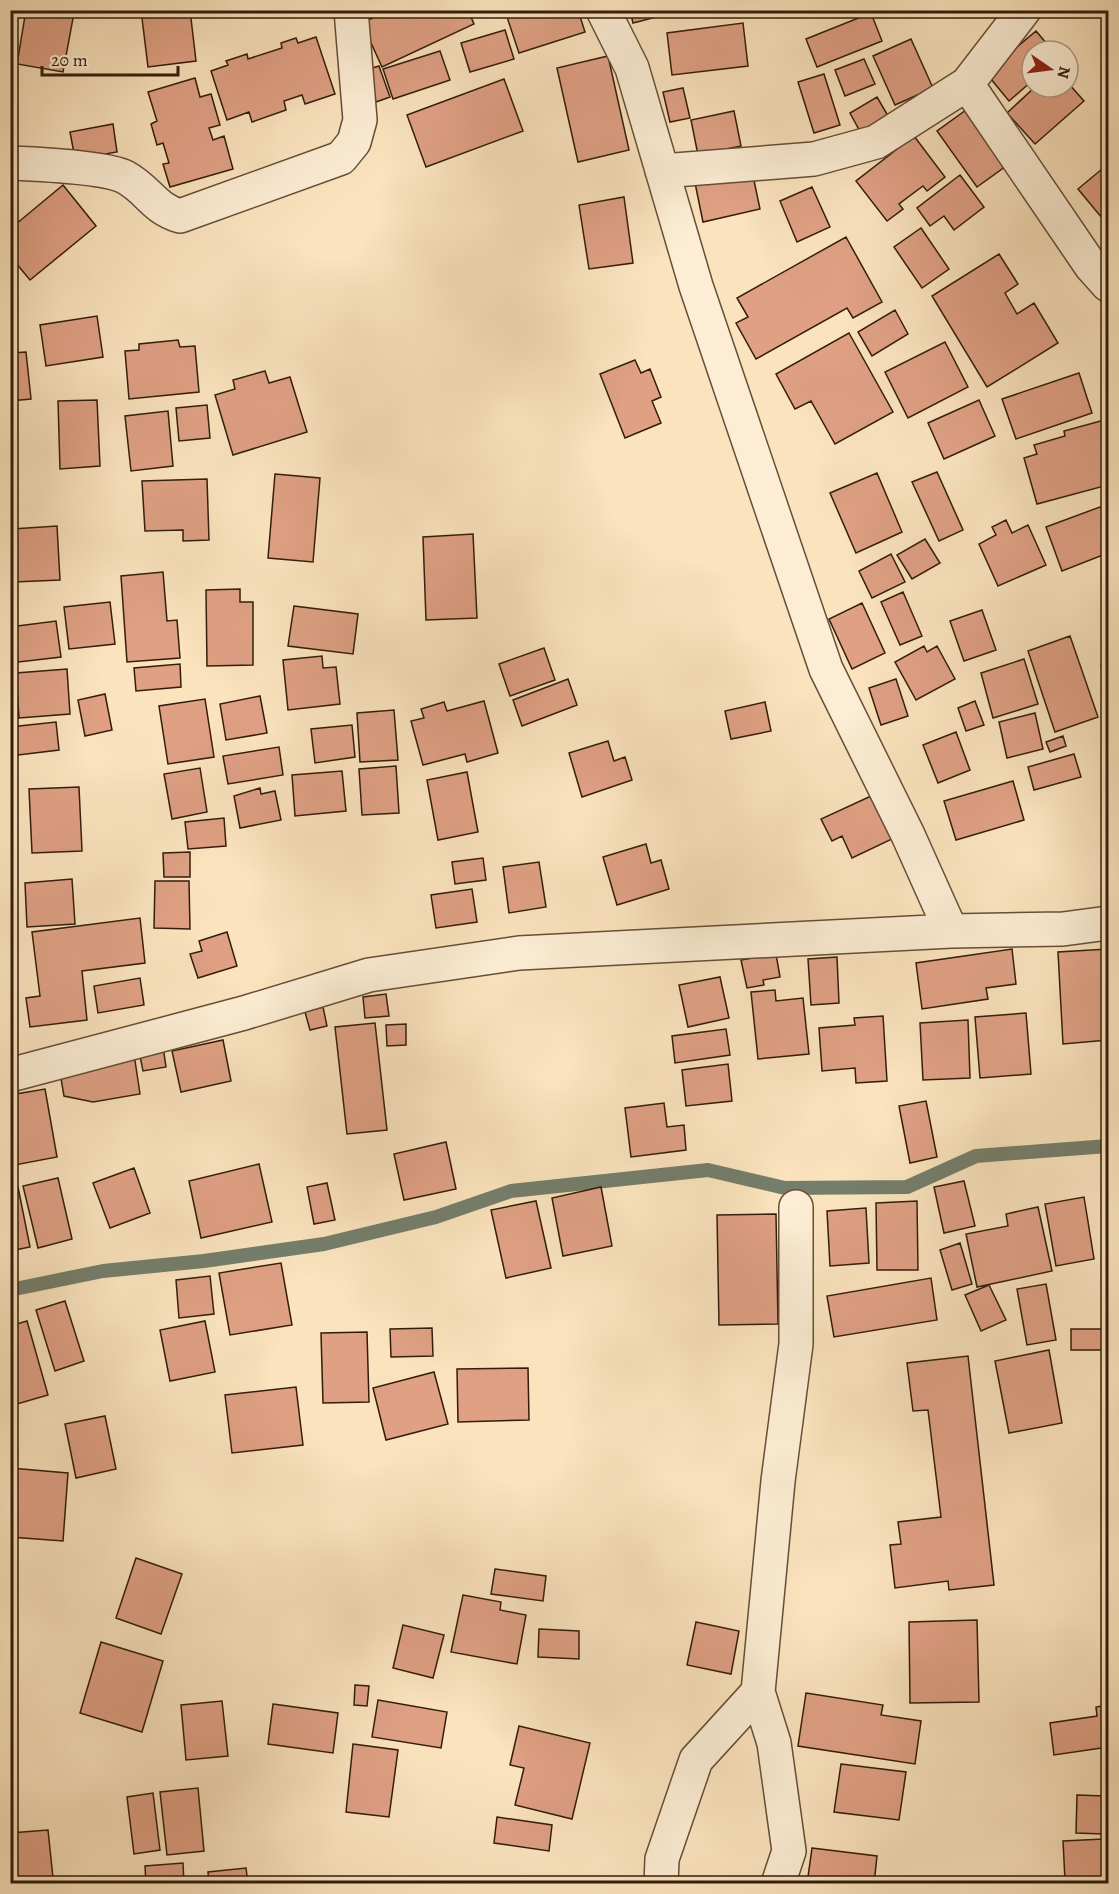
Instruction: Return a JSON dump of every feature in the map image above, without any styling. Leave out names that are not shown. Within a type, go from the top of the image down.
[{"type":"street","points":[[10,163],[49,164],[121,175],[139,185],[163,212],[180,216],[341,158],[354,142],[360,120],[351,10]]},
{"type":"street","points":[[603,10],[632,68],[699,297],[826,669],[908,835],[951,931]]},
{"type":"street","points":[[662,171],[814,159],[876,142],[968,84],[1024,10]]},
{"type":"street","points":[[968,84],[1091,266],[1108,285]]},
{"type":"street","points":[[10,1074],[244,1012],[369,975],[519,953],[951,931],[1063,928],[1108,923]]},
{"type":"street","points":[[778,1884],[789,1851],[774,1743],[758,1692],[778,1481],[796,1344],[796,1207]]},
{"type":"street","points":[[661,1884],[662,1859],[696,1760],[758,1692]]},
{"type":"building","points":[[26,10],[74,13],[63,72],[17,64]]},
{"type":"building","points":[[141,10],[190,10],[196,61],[148,67]]},
{"type":"building","points":[[390,10],[468,10],[474,24],[382,67],[362,23]]},
{"type":"building","points":[[578,10],[585,32],[519,53],[505,11]]},
{"type":"building","points":[[630,10],[667,10],[668,14],[633,23]]},
{"type":"building","points":[[871,13],[882,41],[817,67],[806,39]]},
{"type":"building","points":[[743,23],[748,66],[672,75],[667,33]]},
{"type":"building","points":[[505,30],[514,59],[470,72],[461,43]]},
{"type":"building","points":[[1036,31],[1043,39],[1026,39]]},
{"type":"building","points":[[316,37],[335,94],[305,104],[302,95],[284,101],[286,110],[252,122],[249,112],[227,120],[211,71],[228,65],[226,61],[247,54],[248,59],[282,48],[281,43],[296,38],[298,43]]},
{"type":"building","points":[[911,39],[933,88],[895,105],[873,56]]},
{"type":"building","points":[[1020,44],[1020,91],[1009,101],[986,73]]},
{"type":"building","points":[[440,51],[450,80],[393,99],[383,69]]},
{"type":"building","points":[[608,56],[629,150],[578,162],[557,68]]},
{"type":"building","points":[[864,59],[875,84],[845,96],[835,70]]},
{"type":"building","points":[[379,66],[390,97],[376,102],[366,70]]},
{"type":"building","points":[[824,74],[840,125],[814,133],[798,82]]},
{"type":"building","points":[[195,78],[200,97],[211,94],[220,125],[209,128],[213,140],[224,136],[233,169],[170,187],[163,164],[169,163],[163,143],[157,145],[151,124],[157,121],[148,92]]},
{"type":"building","points":[[504,79],[523,131],[426,167],[407,115]]},
{"type":"building","points":[[683,88],[690,118],[670,122],[663,92]]},
{"type":"building","points":[[1080,96],[1084,101],[1035,144],[1007,113],[1022,99],[1080,99]]},
{"type":"building","points":[[877,97],[891,121],[863,137],[850,113]]},
{"type":"building","points":[[973,105],[1013,161],[977,187],[937,131]]},
{"type":"building","points":[[734,111],[741,146],[698,155],[691,120]]},
{"type":"building","points":[[113,124],[117,152],[75,159],[70,132]]},
{"type":"building","points":[[914,136],[945,177],[927,191],[923,186],[899,204],[903,209],[887,221],[856,181]]},
{"type":"building","points":[[1108,164],[1108,213],[1102,218],[1078,189]]},
{"type":"building","points":[[752,171],[760,209],[703,222],[695,183]]},
{"type":"building","points":[[960,175],[984,207],[954,230],[944,216],[930,226],[917,208]]},
{"type":"building","points":[[63,185],[96,226],[30,280],[10,256],[10,229]]},
{"type":"building","points":[[812,187],[830,227],[797,242],[780,201]]},
{"type":"building","points":[[624,197],[633,263],[589,269],[579,205]]},
{"type":"building","points":[[921,228],[949,269],[922,288],[894,247]]},
{"type":"building","points":[[846,237],[882,302],[853,318],[847,308],[756,359],[736,323],[748,317],[737,298]]},
{"type":"building","points":[[999,254],[1018,284],[1005,293],[1017,314],[1034,303],[1058,343],[987,387],[932,296]]},
{"type":"building","points":[[895,310],[908,334],[872,356],[858,332]]},
{"type":"building","points":[[97,316],[103,357],[46,366],[40,325]]},
{"type":"building","points":[[849,333],[893,412],[835,444],[811,401],[795,409],[776,374]]},
{"type":"building","points":[[178,340],[180,347],[195,346],[199,392],[129,399],[125,351],[139,350],[139,344]]},
{"type":"building","points":[[945,342],[968,387],[908,418],[885,372]]},
{"type":"building","points":[[26,352],[31,399],[10,401],[10,353]]},
{"type":"building","points":[[635,360],[641,373],[650,369],[661,397],[652,401],[661,423],[625,438],[600,374]]},
{"type":"building","points":[[265,371],[269,383],[290,377],[307,432],[233,455],[215,395],[235,389],[233,380]]},
{"type":"building","points":[[1079,373],[1092,413],[1016,439],[1002,399]]},
{"type":"building","points":[[97,400],[100,466],[60,469],[58,401]]},
{"type":"building","points":[[979,400],[995,436],[944,459],[928,423]]},
{"type":"building","points":[[207,405],[210,438],[179,441],[176,408]]},
{"type":"building","points":[[168,411],[173,466],[131,471],[125,416]]},
{"type":"building","points":[[1108,419],[1108,485],[1037,504],[1024,458],[1037,454],[1034,445],[1065,436],[1064,431]]},
{"type":"building","points":[[937,472],[963,530],[939,541],[912,482]]},
{"type":"building","points":[[877,473],[902,532],[856,553],[830,493]]},
{"type":"building","points":[[275,474],[320,478],[313,562],[268,558]]},
{"type":"building","points":[[207,479],[209,540],[183,541],[183,530],[145,531],[142,481]]},
{"type":"building","points":[[1108,504],[1108,553],[1062,571],[1046,527]]},
{"type":"building","points":[[1006,520],[1012,533],[1028,525],[1046,565],[998,586],[979,544],[996,535],[992,527]]},
{"type":"building","points":[[57,526],[60,580],[14,582],[12,529]]},
{"type":"building","points":[[473,534],[477,618],[426,620],[423,537]]},
{"type":"building","points":[[925,539],[940,563],[912,579],[897,555]]},
{"type":"building","points":[[891,554],[905,582],[872,598],[859,571]]},
{"type":"building","points":[[163,572],[167,621],[177,620],[180,658],[127,662],[121,576]]},
{"type":"building","points":[[240,589],[240,602],[253,602],[253,665],[207,666],[206,590]]},
{"type":"building","points":[[903,592],[922,636],[900,645],[881,602]]},
{"type":"building","points":[[110,602],[115,644],[69,649],[64,607]]},
{"type":"building","points":[[862,603],[885,653],[852,669],[829,619]]},
{"type":"building","points":[[294,606],[358,614],[353,654],[288,646]]},
{"type":"building","points":[[982,610],[996,650],[964,661],[950,621]]},
{"type":"building","points":[[56,621],[61,657],[10,663],[10,627]]},
{"type":"building","points":[[1070,636],[1098,717],[1055,732],[1028,651]]},
{"type":"building","points":[[924,646],[927,652],[937,646],[955,679],[916,700],[895,662]]},
{"type":"building","points":[[544,648],[555,680],[510,696],[499,664]]},
{"type":"building","points":[[322,656],[323,668],[336,667],[340,704],[288,710],[283,660]]},
{"type":"building","points":[[1024,659],[1038,704],[993,718],[981,673]]},
{"type":"building","points":[[1108,662],[1108,687],[1101,665]]},
{"type":"building","points":[[180,664],[181,687],[136,691],[134,668]]},
{"type":"building","points":[[67,669],[70,714],[19,718],[16,673]]},
{"type":"building","points":[[568,679],[577,705],[522,726],[513,700]]},
{"type":"building","points":[[896,679],[908,716],[881,725],[869,688]]},
{"type":"building","points":[[105,694],[112,730],[85,736],[78,700]]},
{"type":"building","points":[[260,696],[267,733],[226,740],[220,704]]},
{"type":"building","points":[[205,699],[214,757],[168,764],[159,706]]},
{"type":"building","points":[[484,701],[498,753],[467,762],[465,754],[423,765],[411,721],[424,718],[421,709],[444,702],[447,711]]},
{"type":"building","points":[[975,701],[984,725],[966,731],[958,708]]},
{"type":"building","points":[[765,702],[771,731],[731,739],[725,711]]},
{"type":"building","points":[[394,710],[398,760],[360,762],[357,713]]},
{"type":"building","points":[[1035,713],[1043,749],[1007,758],[999,722]]},
{"type":"building","points":[[56,722],[59,750],[10,756],[10,727]]},
{"type":"building","points":[[352,725],[355,757],[315,763],[311,729]]},
{"type":"building","points":[[956,732],[970,770],[938,783],[923,745]]},
{"type":"building","points":[[1063,736],[1066,746],[1050,752],[1046,742]]},
{"type":"building","points":[[608,741],[614,761],[625,757],[632,780],[582,797],[569,753]]},
{"type":"building","points":[[279,747],[283,775],[228,784],[223,756]]},
{"type":"building","points":[[1074,754],[1081,777],[1034,790],[1028,767]]},
{"type":"building","points":[[396,766],[399,813],[362,815],[359,769]]},
{"type":"building","points":[[200,768],[207,812],[172,819],[164,774]]},
{"type":"building","points":[[342,771],[346,811],[295,816],[292,775]]},
{"type":"building","points":[[467,772],[478,832],[438,840],[427,780]]},
{"type":"building","points":[[1013,781],[1024,820],[956,840],[944,801]]},
{"type":"building","points":[[79,787],[82,851],[32,853],[29,789]]},
{"type":"building","points":[[260,788],[261,794],[275,791],[281,820],[240,828],[234,796]]},
{"type":"building","points":[[871,796],[892,839],[852,858],[842,836],[832,841],[821,819]]},
{"type":"building","points":[[224,818],[226,846],[188,849],[185,822]]},
{"type":"building","points":[[646,844],[651,863],[661,860],[669,889],[617,905],[603,857]]},
{"type":"building","points":[[190,852],[190,877],[164,877],[163,853]]},
{"type":"building","points":[[483,858],[486,880],[455,884],[452,862]]},
{"type":"building","points":[[539,862],[546,907],[509,913],[503,867]]},
{"type":"building","points":[[72,879],[75,924],[27,927],[25,883]]},
{"type":"building","points":[[155,881],[189,881],[190,929],[154,928]]},
{"type":"building","points":[[472,889],[477,922],[436,928],[431,895]]},
{"type":"building","points":[[140,918],[145,963],[82,971],[87,1020],[30,1027],[26,998],[40,996],[32,932]]},
{"type":"building","points":[[227,932],[237,966],[198,978],[190,954],[202,951],[199,941]]},
{"type":"building","points":[[1012,949],[1016,984],[986,988],[988,999],[922,1009],[916,963]]},
{"type":"building","points":[[1108,949],[1108,1040],[1063,1044],[1058,952]]},
{"type":"building","points":[[776,954],[780,977],[763,980],[764,985],[747,988],[741,960]]},
{"type":"building","points":[[837,957],[839,1003],[811,1005],[808,959]]},
{"type":"building","points":[[720,977],[729,1018],[688,1027],[679,985]]},
{"type":"building","points":[[140,978],[144,1005],[98,1013],[94,986]]},
{"type":"building","points":[[775,990],[776,1001],[803,998],[809,1054],[758,1059],[751,992]]},
{"type":"building","points":[[386,994],[389,1016],[365,1018],[363,997]]},
{"type":"building","points":[[323,1007],[327,1026],[310,1030],[305,1012]]},
{"type":"building","points":[[1026,1013],[1031,1074],[980,1078],[975,1017]]},
{"type":"building","points":[[883,1016],[887,1081],[856,1083],[855,1068],[822,1071],[819,1028],[855,1025],[854,1018]]},
{"type":"building","points":[[968,1020],[970,1078],[923,1080],[920,1023]]},
{"type":"building","points":[[375,1023],[387,1130],[347,1134],[335,1027]]},
{"type":"building","points":[[406,1024],[406,1045],[387,1046],[386,1025]]},
{"type":"building","points":[[726,1029],[730,1055],[675,1063],[672,1036]]},
{"type":"building","points":[[223,1040],[231,1081],[181,1092],[172,1051]]},
{"type":"building","points":[[163,1047],[166,1067],[143,1071],[139,1051]]},
{"type":"building","points":[[134,1054],[140,1094],[93,1102],[64,1096],[59,1067]]},
{"type":"building","points":[[728,1064],[732,1101],[686,1106],[682,1070]]},
{"type":"building","points":[[45,1089],[57,1157],[15,1165],[10,1142],[10,1095]]},
{"type":"building","points":[[926,1101],[937,1157],[910,1163],[899,1106]]},
{"type":"building","points":[[664,1103],[667,1127],[684,1125],[686,1150],[631,1157],[625,1108]]},
{"type":"building","points":[[446,1142],[456,1189],[404,1200],[394,1154]]},
{"type":"building","points":[[259,1164],[272,1222],[201,1238],[189,1181]]},
{"type":"building","points":[[134,1168],[150,1213],[110,1228],[93,1183]]},
{"type":"building","points":[[58,1178],[72,1239],[38,1248],[23,1186]]},
{"type":"building","points":[[964,1181],[975,1226],[944,1233],[934,1187]]},
{"type":"building","points":[[327,1183],[335,1220],[314,1224],[307,1187]]},
{"type":"building","points":[[18,1187],[30,1247],[10,1251],[10,1189]]},
{"type":"building","points":[[601,1187],[612,1246],[563,1256],[552,1198]]},
{"type":"building","points":[[1084,1197],[1094,1259],[1056,1266],[1045,1204]]},
{"type":"building","points":[[536,1201],[551,1268],[506,1278],[491,1210]]},
{"type":"building","points":[[917,1201],[918,1270],[877,1270],[876,1203]]},
{"type":"building","points":[[1038,1207],[1052,1271],[977,1287],[966,1234],[1008,1226],[1006,1214]]},
{"type":"building","points":[[866,1208],[869,1263],[830,1266],[827,1211]]},
{"type":"building","points":[[776,1214],[778,1324],[719,1325],[717,1215]]},
{"type":"building","points":[[960,1243],[972,1284],[952,1290],[940,1250]]},
{"type":"building","points":[[281,1263],[292,1325],[230,1335],[219,1273]]},
{"type":"building","points":[[210,1276],[214,1314],[179,1318],[176,1280]]},
{"type":"building","points":[[931,1278],[937,1320],[834,1337],[827,1296]]},
{"type":"building","points":[[1046,1284],[1056,1340],[1027,1345],[1017,1289]]},
{"type":"building","points":[[989,1285],[1006,1320],[981,1331],[965,1295]]},
{"type":"building","points":[[65,1301],[84,1361],[55,1371],[36,1310]]},
{"type":"building","points":[[27,1321],[48,1395],[10,1406],[10,1326]]},
{"type":"building","points":[[205,1321],[215,1372],[170,1381],[160,1330]]},
{"type":"building","points":[[432,1328],[433,1356],[391,1357],[390,1329]]},
{"type":"building","points":[[1071,1329],[1108,1329],[1108,1350],[1071,1350]]},
{"type":"building","points":[[367,1332],[369,1402],[323,1403],[321,1333]]},
{"type":"building","points":[[1049,1350],[1062,1423],[1009,1433],[995,1361]]},
{"type":"building","points":[[968,1356],[994,1585],[949,1590],[948,1581],[895,1588],[890,1545],[901,1544],[898,1522],[941,1517],[928,1410],[913,1411],[907,1363]]},
{"type":"building","points":[[528,1368],[529,1420],[458,1422],[457,1369]]},
{"type":"building","points":[[434,1372],[448,1424],[386,1440],[373,1388]]},
{"type":"building","points":[[296,1387],[303,1445],[232,1453],[225,1395]]},
{"type":"building","points":[[105,1416],[116,1469],[76,1478],[65,1424]]},
{"type":"building","points":[[10,1468],[68,1473],[63,1541],[10,1537]]},
{"type":"building","points":[[136,1558],[182,1574],[161,1634],[116,1618]]},
{"type":"building","points":[[495,1569],[546,1576],[543,1601],[491,1594]]},
{"type":"building","points":[[463,1595],[501,1602],[500,1610],[526,1615],[517,1664],[451,1652]]},
{"type":"building","points":[[977,1620],[979,1702],[910,1703],[909,1622]]},
{"type":"building","points":[[696,1622],[739,1631],[731,1674],[687,1665]]},
{"type":"building","points":[[403,1625],[444,1635],[433,1678],[393,1668]]},
{"type":"building","points":[[539,1629],[579,1631],[579,1659],[538,1657]]},
{"type":"building","points":[[101,1642],[163,1661],[142,1732],[80,1713]]},
{"type":"building","points":[[355,1685],[369,1686],[367,1706],[354,1705]]},
{"type":"building","points":[[806,1693],[883,1705],[881,1715],[921,1721],[915,1764],[798,1746]]},
{"type":"building","points":[[378,1700],[447,1712],[441,1748],[372,1737]]},
{"type":"building","points":[[222,1701],[228,1756],[186,1760],[181,1705]]},
{"type":"building","points":[[273,1704],[338,1713],[333,1753],[268,1744]]},
{"type":"building","points":[[1108,1705],[1108,1747],[1054,1755],[1050,1723],[1097,1716],[1096,1707]]},
{"type":"building","points":[[519,1726],[590,1743],[572,1819],[515,1805],[524,1768],[510,1765]]},
{"type":"building","points":[[353,1744],[398,1750],[389,1817],[346,1812]]},
{"type":"building","points":[[841,1764],[906,1772],[899,1820],[834,1812]]},
{"type":"building","points":[[198,1788],[204,1851],[167,1855],[160,1792]]},
{"type":"building","points":[[153,1793],[160,1850],[134,1854],[127,1797]]},
{"type":"building","points":[[1077,1795],[1104,1796],[1103,1834],[1076,1833]]},
{"type":"building","points":[[497,1817],[552,1825],[549,1851],[494,1843]]},
{"type":"building","points":[[48,1830],[53,1878],[10,1882],[10,1833]]},
{"type":"building","points":[[1104,1839],[1106,1878],[1065,1880],[1063,1841]]},
{"type":"building","points":[[812,1848],[877,1856],[874,1884],[807,1884]]},
{"type":"building","points":[[183,1863],[184,1884],[146,1884],[145,1866]]},
{"type":"building","points":[[246,1868],[248,1884],[209,1884],[208,1872]]},
{"type":"building","points":[[307,1879],[332,1884],[306,1884]]},
{"type":"waterway","points":[[10,1290],[103,1271],[204,1261],[324,1244],[436,1217],[511,1191],[708,1170],[785,1188],[907,1187],[976,1156],[1108,1146]]}]
